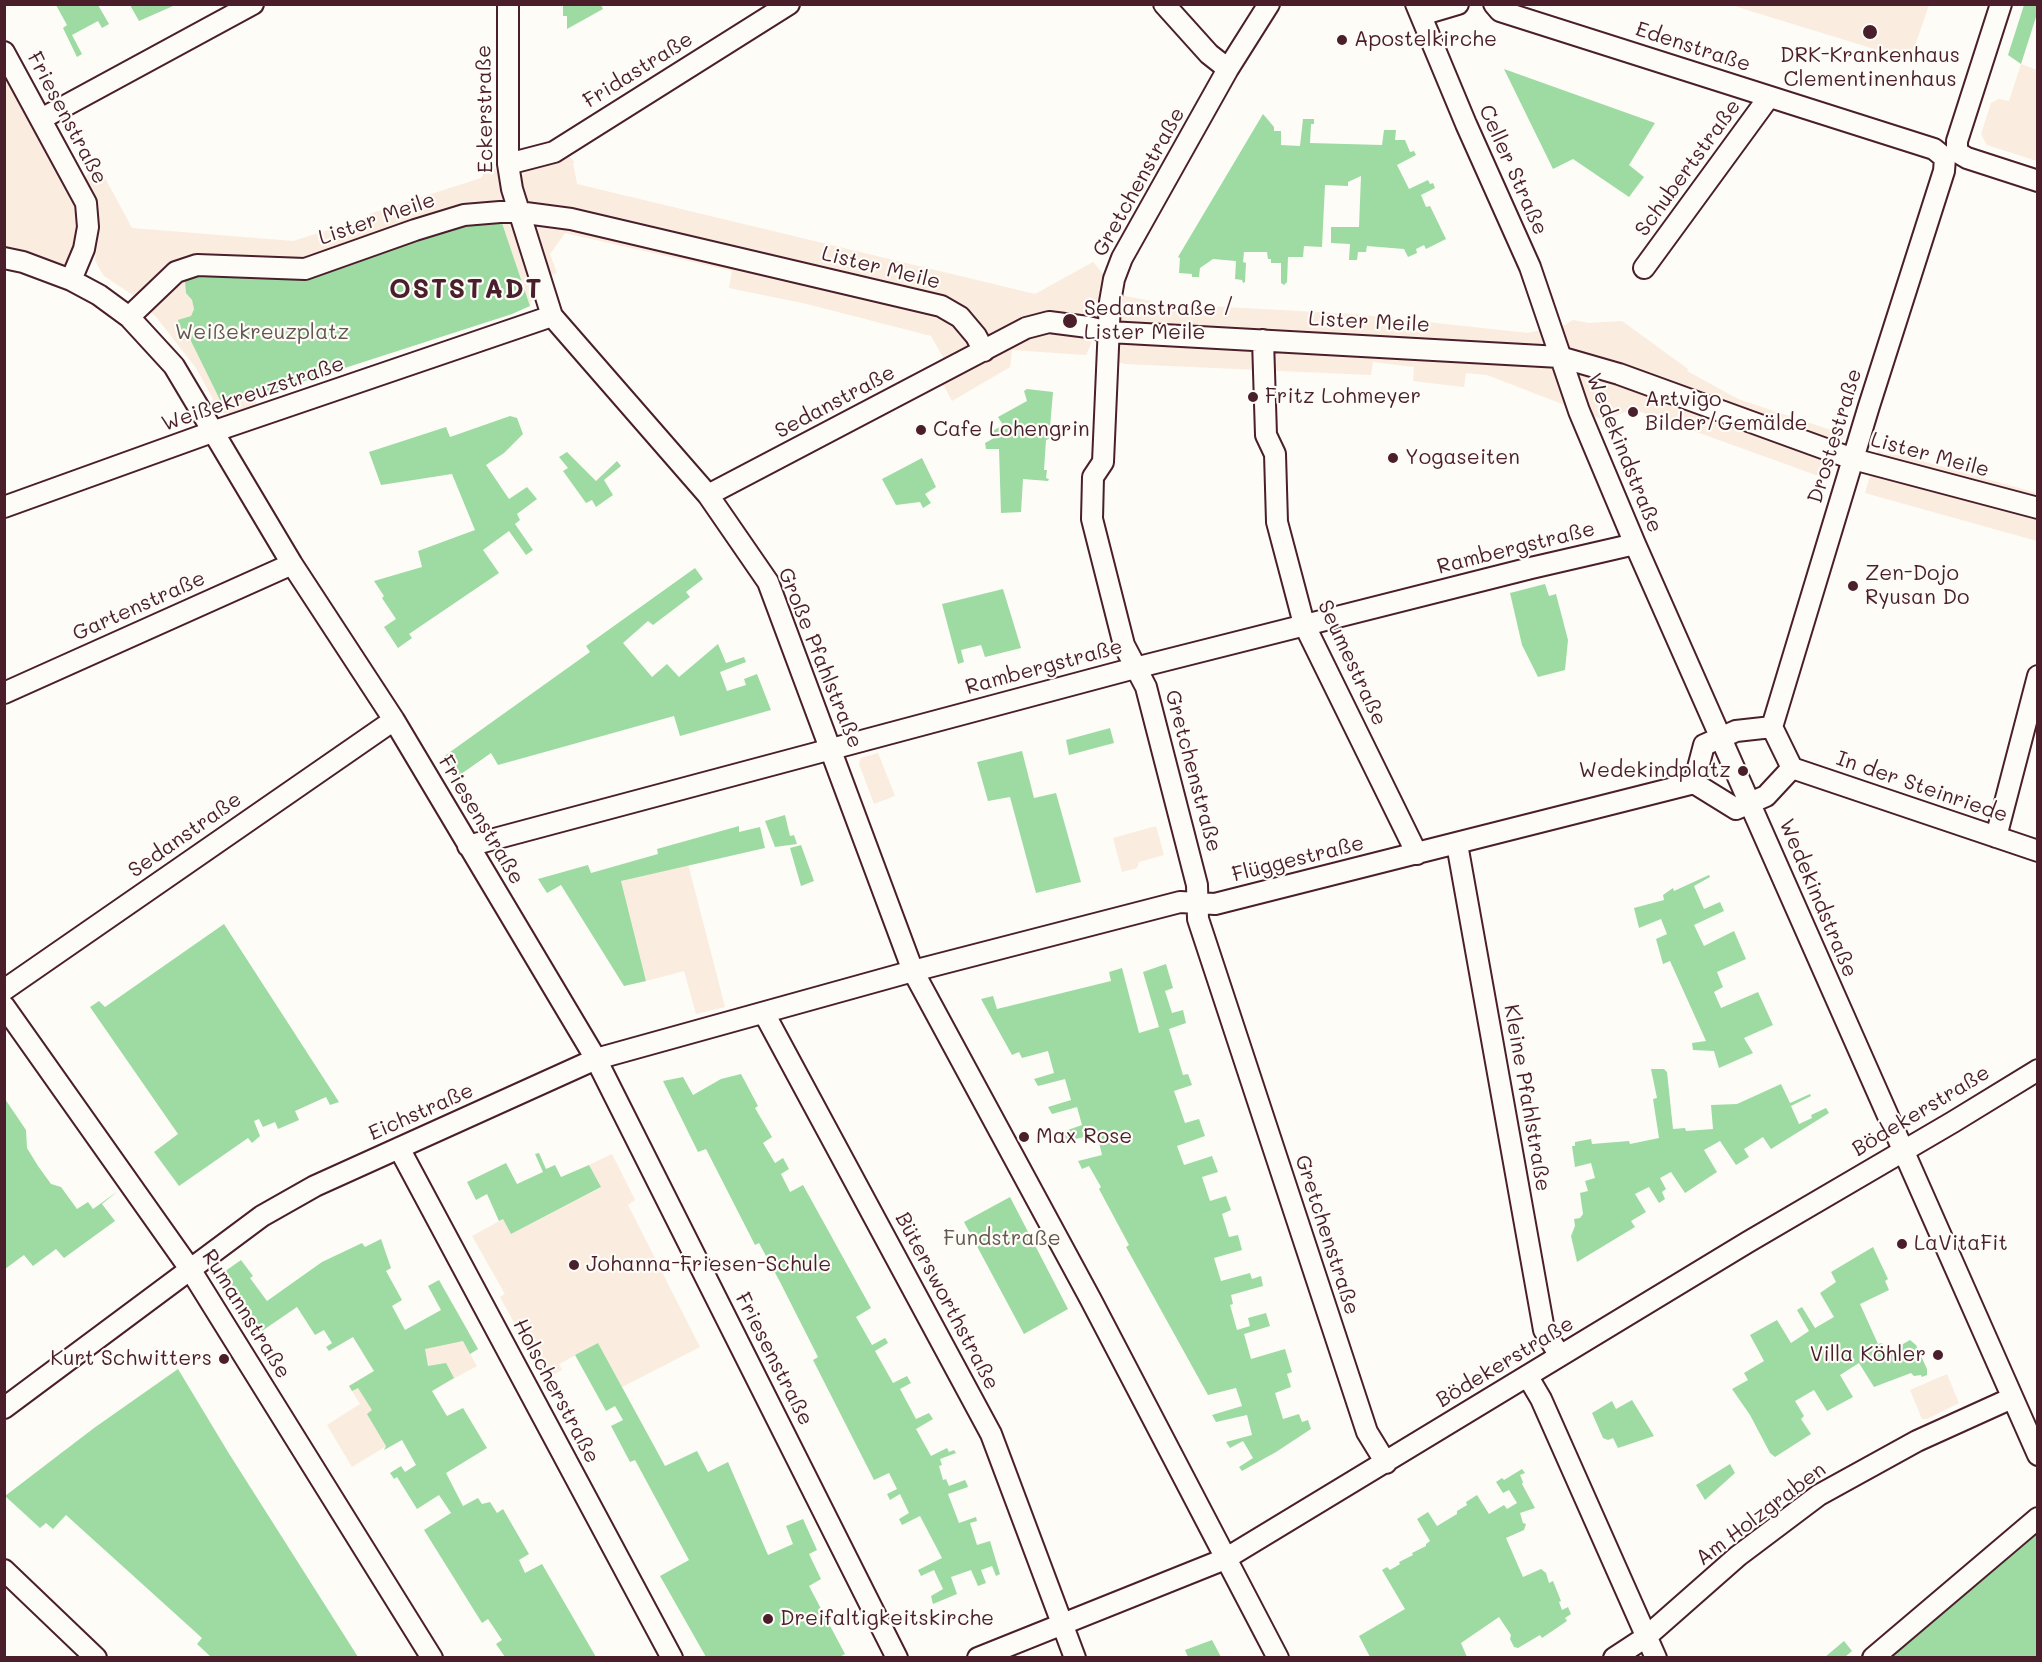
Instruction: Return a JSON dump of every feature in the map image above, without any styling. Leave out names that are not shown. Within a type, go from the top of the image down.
[{"type":"street","points":[[41,118],[253,4]]},
{"type":"street","name":"Eckerstraße","points":[[508,4],[508,164],[518,212]]},
{"type":"street","name":"Fridastraße","points":[[508,164],[554,152],[789,4]]},
{"type":"street","points":[[1164,4],[1209,54],[1228,69]]},
{"type":"street","name":"Gretchenstraße","points":[[1269,4],[1228,69],[1122,258],[1114,279],[1110,302],[1101,330],[1103,462],[1093,477],[1092,519],[1124,645],[1146,687],[1197,885],[1198,919],[1367,1432],[1386,1463]]},
{"type":"street","points":[[1418,10],[1458,4]]},
{"type":"street","name":"Edenstraße","points":[[1494,4],[1500,11],[2037,181]]},
{"type":"street","name":"Drostestraße","points":[[1772,727],[1853,459],[1944,171],[1957,141],[2001,4]]},
{"type":"street","name":"Celler Straße","points":[[1418,10],[1530,267],[1560,357]]},
{"type":"street","name":"Friesenstraße","points":[[4,52],[86,203],[88,227],[84,249],[71,280],[99,295],[129,317],[174,366],[292,564],[394,720],[596,1059],[897,1658]]},
{"type":"street","name":"Schubertstraße","points":[[1644,268],[1769,97]]},
{"type":"street","name":"Lister Meile","points":[[129,317],[176,272],[196,265],[304,269],[464,215],[518,212],[572,219],[941,306],[960,317],[976,336],[984,351],[1026,328],[1049,322],[1101,330],[1560,357],[1619,374],[1853,459],[2037,508]]},
{"type":"street","name":"Große Pfahlstraße","points":[[518,212],[552,316],[708,495],[768,582],[914,971]]},
{"type":"street","points":[[4,258],[23,262],[71,280]]},
{"type":"street","name":"Weißekreuzstraße","points":[[4,507],[212,432],[552,316]]},
{"type":"street","name":"Seumestraße","points":[[1263,340],[1266,435],[1275,454],[1278,522],[1304,624],[1418,854]]},
{"type":"street","name":"Sedanstraße","points":[[708,495],[984,351]]},
{"type":"street","name":"Wedekindstraße","points":[[1560,357],[1579,411],[1635,544],[2037,1455]]},
{"type":"street","name":"Rambergstraße","points":[[468,846],[1304,624],[1635,544]]},
{"type":"street","name":"Gartenstraße","points":[[4,693],[292,564]]},
{"type":"street","points":[[1996,837],[2037,676]]},
{"type":"street","name":"Sedanstraße","points":[[4,990],[394,720]]},
{"type":"street","points":[[1772,727],[1792,768],[1766,796],[1736,809],[1694,783],[1704,745],[1721,737],[1736,731],[1772,727]]},
{"type":"street","name":"In der Steinriede","points":[[1792,768],[2037,851]]},
{"type":"street","name":"Flüggestraße","points":[[914,971],[1180,902],[1215,904],[1694,783]]},
{"type":"street","name":"Kleine Pfahlstraße","points":[[1457,844],[1544,1330],[1560,1356]]},
{"type":"street","points":[[914,971],[1091,1300],[1278,1658]]},
{"type":"street","name":"Eichstraße","points":[[4,1408],[262,1216],[315,1186],[596,1059],[914,971]]},
{"type":"street","name":"Rumannstraße","points":[[4,1006],[190,1269],[432,1658]]},
{"type":"street","name":"Bütersworthstraße","points":[[764,1013],[991,1434],[1075,1658]]},
{"type":"street","name":"Bödekerstraße","points":[[978,1658],[1225,1559],[2037,1070]]},
{"type":"street","name":"Holscherstraße","points":[[399,1148],[672,1658]]},
{"type":"street","points":[[1528,1377],[1541,1399],[1656,1658]]},
{"type":"street","name":"Am Holzgraben","points":[[1614,1658],[1646,1637],[1738,1556],[1819,1495],[1917,1441],[2012,1398]]},
{"type":"street","points":[[1873,1658],[2037,1518]]},
{"type":"street","points":[[4,1570],[96,1658]]},
{"type":"shaded area","name":"DRK-Krankenhaus Clementinenhaus","points":[[1731,5],[1929,5],[1910,60]]},
{"type":"shaded area","points":[[2021,64],[2037,70],[2037,161],[1987,145],[1981,134],[1991,103],[1999,99],[2009,101]]},
{"type":"shaded area","points":[[4,72],[81,207],[71,280],[5,265]]},
{"type":"shaded area","points":[[567,155],[575,162],[573,163],[577,184],[1035,294],[1093,262],[1104,275],[1096,332],[1086,355],[1012,350],[1010,367],[952,401],[933,365],[944,359],[931,336],[807,304],[729,288],[732,271],[565,233],[550,254],[557,273],[547,276],[519,185],[520,177],[524,173]]},
{"type":"shaded area","points":[[491,162],[497,171],[511,222],[535,288],[530,306],[502,223],[463,225],[188,295],[194,309],[182,340],[190,338],[221,402],[253,391],[257,405],[231,413],[222,413],[211,406],[213,399],[196,368],[157,318],[136,297],[104,276],[95,260],[100,228],[96,208],[81,182],[97,163],[132,228],[293,241],[481,178]]},
{"type":"shaded area","points":[[1120,295],[1151,301],[1151,303],[1354,314],[1528,333],[1565,325],[1573,320],[1589,323],[1622,321],[1688,369],[1687,371],[1738,399],[1846,435],[1833,452],[1827,479],[1633,409],[1604,420],[1487,375],[1466,373],[1464,387],[1413,381],[1414,367],[1373,362],[1371,375],[1125,364],[1114,361]]},
{"type":"shaded area","points":[[1878,450],[1885,454],[1900,455],[2037,493],[2037,541],[1865,493]]},
{"type":"shaded area","points":[[878,753],[895,796],[874,804],[859,764],[861,758]]},
{"type":"shaded area","points":[[1156,826],[1164,855],[1139,862],[1137,868],[1122,872],[1113,838]]},
{"type":"shaded area","points":[[688,864],[725,1007],[696,1014],[684,971],[646,981],[621,881]]},
{"type":"shaded area","name":"Johanna-Friesen-Schule","points":[[612,1154],[635,1200],[628,1205],[700,1347],[622,1387],[598,1343],[559,1364],[562,1370],[545,1379],[500,1297],[505,1294],[472,1236],[503,1219],[511,1234],[600,1188],[589,1165]]},
{"type":"shaded area","points":[[453,1304],[478,1349],[470,1354],[477,1366],[407,1404],[419,1426],[352,1467],[327,1425],[360,1404],[349,1386],[374,1371],[363,1354]]},
{"type":"shaded area","points":[[1947,1374],[1959,1403],[1927,1419],[1922,1419],[1910,1390]]},
{"type":"green space","points":[[172,4],[173,6],[139,21],[130,5]]},
{"type":"green space","points":[[56,5],[98,5],[109,24],[102,28],[98,21],[72,35],[82,54],[77,57],[63,28],[67,25]]},
{"type":"green space","points":[[563,5],[601,5],[603,9],[567,29],[567,16],[563,16]]},
{"type":"green space","points":[[2024,5],[2037,5],[2037,14],[2021,64],[2008,55]]},
{"type":"green space","points":[[1504,69],[1655,123],[1629,165],[1644,177],[1629,197],[1573,159],[1553,169]]},
{"type":"green space","points":[[1263,114],[1274,127],[1274,131],[1281,131],[1281,145],[1300,146],[1303,119],[1314,119],[1314,124],[1311,124],[1310,143],[1382,145],[1384,130],[1396,130],[1395,140],[1405,140],[1410,152],[1414,151],[1416,155],[1397,165],[1409,189],[1428,180],[1430,184],[1433,183],[1435,188],[1421,195],[1426,207],[1430,206],[1446,239],[1426,249],[1424,245],[1416,249],[1417,253],[1408,257],[1404,249],[1367,246],[1366,252],[1358,252],[1357,260],[1349,260],[1350,244],[1331,243],[1331,227],[1359,227],[1361,176],[1348,182],[1348,186],[1325,185],[1322,247],[1304,246],[1303,257],[1288,257],[1287,282],[1284,285],[1281,283],[1281,263],[1271,263],[1267,252],[1244,252],[1243,262],[1246,263],[1245,282],[1243,283],[1242,280],[1235,279],[1236,261],[1213,259],[1200,268],[1199,277],[1179,273],[1180,258],[1178,257]]},
{"type":"green space","name":"Weißekreuzplatz","points":[[502,223],[530,306],[512,314],[255,397],[253,391],[221,402],[190,339],[182,340],[178,320],[191,316],[194,309],[192,300],[186,293],[185,281],[195,274],[302,277],[463,225]]},
{"type":"green space","points":[[1027,389],[1053,392],[1044,470],[1047,470],[1046,478],[1049,479],[1048,481],[1023,479],[1021,512],[1001,513],[999,449],[986,449],[985,443],[994,438],[991,432],[1003,425],[998,417],[1027,401],[1024,391]]},
{"type":"green space","points":[[510,416],[517,418],[523,434],[504,453],[486,465],[509,499],[527,487],[537,499],[517,514],[520,520],[515,524],[533,550],[526,555],[509,531],[483,550],[499,573],[409,634],[412,638],[398,648],[384,627],[396,619],[374,581],[422,567],[418,551],[475,530],[452,474],[381,485],[369,452],[446,427],[450,437]]},
{"type":"green space","points":[[567,452],[596,481],[617,461],[621,466],[604,480],[613,495],[596,507],[592,500],[586,503],[563,471],[568,468],[559,457]]},
{"type":"green space","points":[[922,458],[936,487],[925,494],[931,503],[923,508],[920,502],[896,505],[882,479]]},
{"type":"green space","points":[[695,568],[703,579],[686,592],[690,597],[653,625],[648,621],[623,643],[652,677],[667,664],[679,677],[718,644],[726,663],[744,657],[746,662],[720,672],[727,691],[746,685],[744,679],[757,674],[771,710],[680,736],[674,716],[498,765],[491,753],[454,779],[443,757],[590,652],[586,646]]},
{"type":"green space","points":[[1545,584],[1549,596],[1556,594],[1568,640],[1565,670],[1538,677],[1522,645],[1510,593]]},
{"type":"green space","points":[[1003,589],[1021,648],[985,657],[981,645],[961,650],[964,662],[958,664],[942,604]]},
{"type":"green space","points":[[1110,728],[1114,743],[1069,755],[1066,740]]},
{"type":"green space","points":[[1022,751],[1034,798],[1056,793],[1081,882],[1036,893],[1010,797],[988,801],[977,762]]},
{"type":"green space","points":[[785,815],[790,836],[794,835],[797,844],[775,847],[765,821]]},
{"type":"green space","points":[[739,826],[739,832],[760,827],[765,848],[621,881],[646,981],[624,986],[561,885],[547,893],[538,879],[588,865],[591,873],[658,854],[657,849]]},
{"type":"green space","points":[[801,845],[814,881],[801,886],[790,848]]},
{"type":"green space","points":[[1709,875],[1710,877],[1694,886],[1704,909],[1720,902],[1724,911],[1694,925],[1704,946],[1734,931],[1746,959],[1717,972],[1723,987],[1714,992],[1721,1008],[1758,992],[1773,1025],[1744,1038],[1753,1053],[1719,1068],[1714,1051],[1693,1050],[1692,1043],[1706,1041],[1670,961],[1663,964],[1656,939],[1667,934],[1661,919],[1639,928],[1634,908],[1664,900],[1663,895],[1673,888],[1674,891]]},
{"type":"green space","points":[[224,924],[339,1102],[330,1105],[326,1097],[295,1111],[299,1120],[278,1129],[275,1122],[263,1127],[259,1119],[254,1121],[260,1136],[252,1143],[248,1138],[179,1186],[154,1152],[178,1134],[90,1007],[99,1001],[105,1007]]},
{"type":"green space","points":[[1166,964],[1173,988],[1165,991],[1172,1013],[1183,1010],[1186,1023],[1169,1029],[1183,1075],[1188,1074],[1192,1085],[1174,1091],[1185,1123],[1199,1119],[1205,1136],[1177,1146],[1184,1165],[1212,1156],[1218,1172],[1202,1177],[1210,1201],[1226,1196],[1231,1210],[1222,1214],[1229,1237],[1238,1235],[1242,1250],[1214,1258],[1221,1281],[1250,1273],[1252,1279],[1261,1276],[1263,1286],[1231,1295],[1233,1304],[1230,1305],[1237,1330],[1250,1326],[1248,1318],[1266,1313],[1270,1326],[1244,1334],[1251,1359],[1285,1349],[1292,1372],[1287,1374],[1291,1387],[1275,1393],[1283,1419],[1299,1414],[1302,1422],[1308,1420],[1311,1429],[1242,1471],[1239,1467],[1253,1458],[1243,1441],[1230,1448],[1226,1442],[1252,1435],[1247,1415],[1216,1422],[1212,1415],[1242,1406],[1236,1388],[1208,1395],[1126,1247],[1129,1245],[1099,1189],[1101,1187],[1089,1166],[1082,1169],[1078,1161],[1102,1155],[1097,1134],[1067,1141],[1062,1132],[1082,1125],[1077,1107],[1052,1114],[1048,1107],[1071,1100],[1065,1079],[1038,1086],[1034,1079],[1054,1073],[1048,1051],[1022,1058],[1019,1052],[1012,1055],[981,999],[993,996],[997,1009],[1111,981],[1109,972],[1122,968],[1139,1033],[1159,1027],[1143,972]]},
{"type":"green space","points":[[1651,1069],[1664,1069],[1667,1072],[1673,1129],[1685,1128],[1686,1131],[1713,1129],[1711,1105],[1737,1104],[1781,1084],[1790,1103],[1810,1094],[1811,1096],[1791,1106],[1799,1124],[1826,1108],[1829,1113],[1771,1149],[1763,1137],[1744,1149],[1749,1157],[1736,1165],[1720,1141],[1704,1150],[1717,1172],[1685,1193],[1671,1172],[1660,1178],[1666,1189],[1662,1192],[1665,1199],[1659,1203],[1649,1187],[1635,1194],[1646,1212],[1631,1221],[1635,1227],[1577,1262],[1571,1236],[1575,1226],[1574,1219],[1580,1218],[1583,1214],[1580,1193],[1588,1191],[1585,1181],[1595,1178],[1591,1163],[1575,1167],[1572,1146],[1575,1146],[1575,1142],[1591,1139],[1592,1144],[1629,1141],[1630,1144],[1659,1138],[1653,1099],[1657,1098]]},
{"type":"green space","points":[[741,1074],[758,1106],[755,1108],[772,1137],[763,1143],[775,1163],[783,1158],[789,1169],[781,1174],[790,1192],[803,1185],[871,1308],[856,1317],[872,1345],[885,1338],[887,1341],[888,1343],[875,1351],[893,1383],[907,1376],[911,1383],[900,1389],[916,1419],[929,1413],[933,1419],[916,1429],[931,1456],[947,1448],[949,1452],[954,1450],[956,1453],[940,1459],[942,1465],[939,1466],[943,1480],[946,1479],[949,1486],[965,1480],[967,1484],[968,1487],[948,1494],[959,1523],[976,1517],[977,1521],[970,1523],[977,1545],[990,1541],[1000,1574],[996,1576],[992,1566],[981,1570],[986,1583],[978,1586],[971,1570],[951,1577],[957,1594],[933,1604],[931,1596],[943,1589],[934,1570],[921,1576],[918,1570],[942,1558],[920,1516],[902,1525],[899,1519],[909,1513],[900,1494],[890,1500],[887,1494],[897,1489],[889,1473],[874,1480],[813,1360],[818,1357],[780,1282],[759,1243],[755,1245],[706,1149],[698,1152],[663,1081],[683,1077],[693,1095],[721,1079]]},
{"type":"green space","points":[[5,1099],[26,1130],[27,1148],[38,1166],[51,1184],[61,1187],[77,1209],[88,1202],[93,1209],[118,1191],[102,1204],[115,1221],[64,1258],[56,1249],[33,1266],[24,1255],[5,1269]]},
{"type":"green space","points":[[539,1153],[546,1169],[555,1165],[561,1177],[589,1165],[601,1187],[511,1234],[503,1219],[499,1221],[487,1194],[476,1200],[467,1182],[506,1163],[517,1184],[543,1172],[535,1154]]},
{"type":"green space","name":"Fundstraße","points":[[1010,1197],[1068,1309],[1024,1334],[964,1222]]},
{"type":"green space","points":[[381,1239],[391,1268],[386,1271],[402,1300],[392,1306],[405,1330],[441,1310],[428,1286],[439,1280],[478,1349],[470,1354],[463,1341],[425,1349],[428,1366],[446,1363],[454,1378],[432,1391],[447,1416],[463,1408],[487,1448],[446,1473],[463,1506],[478,1498],[482,1504],[490,1502],[497,1513],[503,1509],[529,1554],[519,1560],[525,1573],[542,1564],[596,1657],[505,1657],[496,1644],[502,1640],[488,1619],[482,1623],[424,1530],[451,1513],[439,1495],[417,1509],[397,1477],[394,1479],[390,1473],[401,1466],[405,1472],[416,1465],[402,1440],[384,1450],[386,1446],[367,1414],[372,1410],[358,1388],[352,1391],[349,1386],[374,1371],[353,1337],[329,1351],[326,1347],[332,1343],[324,1330],[315,1335],[297,1307],[259,1333],[224,1272],[241,1260],[253,1276],[250,1278],[267,1301],[322,1262],[362,1243],[365,1247]]},
{"type":"green space","points":[[1873,1247],[1888,1279],[1885,1281],[1889,1290],[1860,1304],[1878,1344],[1882,1343],[1886,1354],[1900,1348],[1910,1340],[1916,1345],[1927,1369],[1927,1375],[1914,1376],[1911,1373],[1874,1387],[1859,1363],[1840,1375],[1853,1397],[1827,1411],[1814,1390],[1795,1401],[1804,1416],[1801,1419],[1811,1434],[1775,1457],[1770,1453],[1750,1415],[1732,1389],[1748,1380],[1744,1373],[1764,1361],[1750,1335],[1777,1320],[1791,1343],[1809,1331],[1797,1310],[1802,1307],[1815,1328],[1834,1317],[1820,1293],[1836,1282],[1831,1272]]},
{"type":"green space","points":[[598,1343],[665,1466],[697,1451],[708,1472],[728,1462],[768,1555],[793,1544],[786,1526],[803,1519],[817,1550],[809,1554],[821,1579],[809,1586],[845,1654],[838,1658],[706,1657],[660,1576],[689,1560],[635,1460],[630,1462],[611,1426],[623,1420],[615,1406],[606,1411],[575,1355]]},
{"type":"green space","points":[[178,1369],[358,1657],[211,1657],[197,1644],[202,1638],[66,1515],[53,1529],[46,1523],[40,1528],[5,1496],[94,1428]]},
{"type":"green space","points":[[1632,1400],[1654,1436],[1618,1448],[1613,1438],[1608,1440],[1603,1438],[1592,1413],[1612,1401],[1616,1409]]},
{"type":"green space","points":[[1730,1464],[1735,1473],[1705,1500],[1696,1485]]},
{"type":"green space","points":[[1522,1469],[1525,1473],[1520,1475],[1522,1484],[1535,1508],[1520,1513],[1523,1523],[1526,1524],[1524,1530],[1506,1538],[1523,1577],[1541,1569],[1546,1573],[1549,1583],[1553,1581],[1562,1610],[1568,1607],[1571,1614],[1565,1618],[1567,1621],[1542,1638],[1540,1635],[1518,1648],[1514,1647],[1510,1639],[1511,1635],[1499,1617],[1461,1643],[1467,1657],[1370,1657],[1359,1636],[1405,1609],[1382,1570],[1387,1567],[1390,1570],[1400,1564],[1399,1562],[1413,1555],[1412,1553],[1426,1546],[1430,1541],[1417,1519],[1428,1512],[1437,1526],[1457,1514],[1457,1511],[1467,1505],[1466,1502],[1477,1495],[1489,1514],[1504,1505],[1507,1509],[1517,1503],[1509,1490],[1503,1493],[1496,1482]]},
{"type":"green space","points":[[2037,1518],[2037,1657],[1873,1658]]},
{"type":"green space","points":[[1212,1640],[1221,1657],[1188,1657],[1185,1650]]},
{"type":"green space","points":[[1844,1641],[1852,1651],[1845,1657],[1825,1657]]},
{"type":"place","name":"DRK-Krankenhaus Clementinenhaus","points":[[1870,32]]},
{"type":"place","name":"Apostelkirche","points":[[1342,40]]},
{"type":"place","name":"Sedanstraße / Lister Meile","points":[[1070,321]]},
{"type":"place","name":"Fritz Lohmeyer","points":[[1253,397]]},
{"type":"place","name":"Artvigo Bilder/Gemälde","points":[[1633,412]]},
{"type":"place","name":"Cafe Lohengrin","points":[[921,430]]},
{"type":"place","name":"Yogaseiten","points":[[1393,458]]},
{"type":"place","name":"Zen-Dojo Ryusan Do","points":[[1853,586]]},
{"type":"place","name":"Wedekindplatz","points":[[1743,771]]},
{"type":"place","name":"Max Rose","points":[[1024,1137]]},
{"type":"place","name":"LaVitaFit","points":[[1902,1244]]},
{"type":"place","name":"Johanna-Friesen-Schule","points":[[574,1265]]},
{"type":"place","name":"Villa Köhler","points":[[1938,1355]]},
{"type":"place","name":"Kurt Schwitters","points":[[224,1359]]},
{"type":"place","name":"Dreifaltigkeitskirche","points":[[768,1619]]},
{"type":"district","name":"OSTSTADT","points":[[466,290]]}]
